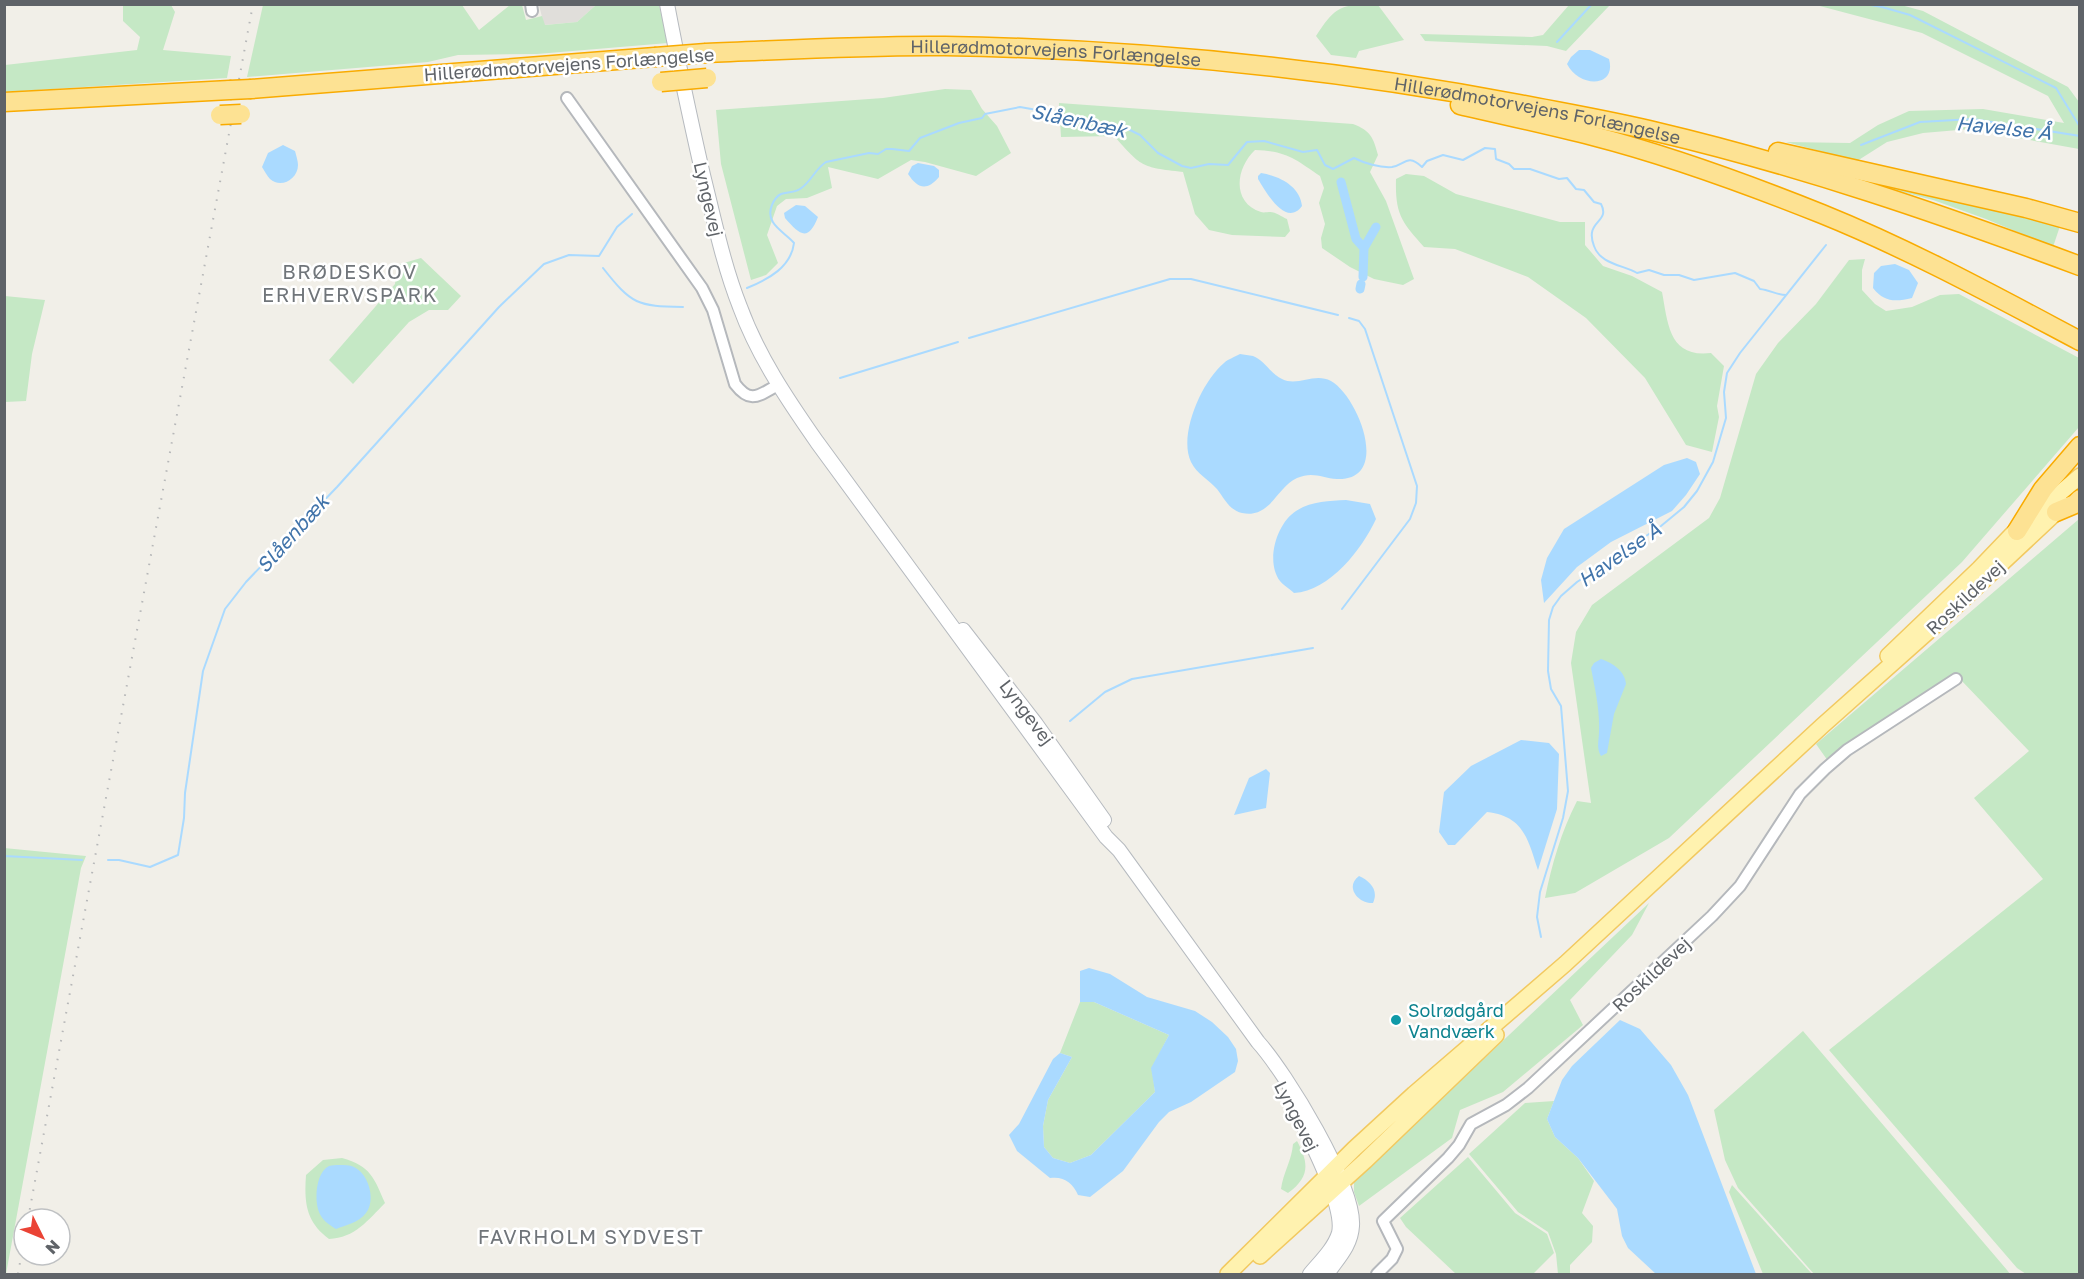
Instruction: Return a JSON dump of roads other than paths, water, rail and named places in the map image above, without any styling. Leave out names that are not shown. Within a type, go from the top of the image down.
[{"type":"highway","name":"Hillerødmotorvejens Forlængelse","points":[[4,102],[230,90],[655,57],[819,48],[945,46],[1228,61],[1402,84],[1657,132],[1828,178],[1957,220],[2079,266]]},
{"type":"highway","points":[[662,82],[707,78]]},
{"type":"highway","points":[[1402,84],[1438,100],[1594,136],[1697,168],[1823,214],[1902,250],[2079,341]]},
{"type":"highway","points":[[1554,111],[1610,112],[2026,208],[2079,223]]},
{"type":"highway","points":[[220,115],[242,114]]},
{"type":"highway","points":[[2026,313],[2079,346]]},
{"type":"highway","points":[[2017,531],[2043,489],[2079,446]]},
{"type":"highway","points":[[2056,512],[2075,504],[2079,499]]},
{"type":"main road","name":"Lyngevej","points":[[667,4],[679,68],[721,253],[740,308],[778,385],[1020,722],[1106,837],[1119,850],[1258,1042],[1271,1056],[1303,1106],[1333,1180]]},
{"type":"main road","name":"Roskildevej","points":[[2017,531],[2079,457]]},
{"type":"main road","name":"Roskildevej","points":[[1822,726],[1897,646],[2017,531],[2079,476]]},
{"type":"main road","name":"Roskildevej","points":[[1333,1180],[1414,1094],[1565,964],[2079,491]]},
{"type":"main road","name":"Roskildevej","points":[[1333,1180],[1476,1056],[1565,964]]},
{"type":"main road","points":[[1240,1275],[1333,1180]]},
{"type":"main road","points":[[1228,1275],[1333,1180]]},
{"type":"main road","points":[[1310,1275],[1333,1247],[1340,1229],[1333,1180]]},
{"type":"main road","points":[[1327,1275],[1349,1242],[1352,1227],[1352,1212],[1333,1180]]},
{"type":"street","points":[[567,98],[702,288],[713,310],[735,384],[749,397],[757,396],[778,385]]},
{"type":"street","name":"Roskildevej","points":[[1377,1275],[1392,1259],[1396,1249],[1383,1221],[1460,1145],[1471,1124],[1506,1105],[1535,1081],[1712,916],[1752,870],[1800,794],[1825,769],[1847,750],[1956,679]]},
{"type":"water","points":[[1579,50],[1590,50],[1609,59],[1608,75],[1602,80],[1588,81],[1573,72],[1567,64]]},
{"type":"water","points":[[283,145],[295,151],[298,165],[292,178],[279,183],[270,179],[262,167],[268,153]]},
{"type":"water","points":[[918,163],[934,166],[939,170],[939,177],[935,182],[927,186],[915,183],[908,174],[912,166]]},
{"type":"water","points":[[1261,173],[1288,183],[1297,193],[1302,206],[1296,212],[1283,211],[1258,179]]},
{"type":"water","points":[[796,205],[805,206],[818,217],[807,233],[799,232],[785,218],[784,213]]},
{"type":"water","points":[[1895,264],[1909,270],[1918,283],[1912,298],[1890,300],[1881,296],[1873,288],[1874,273],[1881,266]]},
{"type":"water","points":[[1240,354],[1257,358],[1282,379],[1294,381],[1325,379],[1341,390],[1351,403],[1365,436],[1366,453],[1363,467],[1354,476],[1337,479],[1313,475],[1297,478],[1266,507],[1252,514],[1242,513],[1230,506],[1217,489],[1193,466],[1188,451],[1188,438],[1194,409],[1208,382],[1224,363]]},
{"type":"water","points":[[1687,458],[1696,462],[1700,474],[1672,511],[1611,542],[1577,567],[1544,603],[1541,580],[1547,558],[1564,529],[1664,465]]},
{"type":"water","points":[[1346,500],[1370,504],[1376,519],[1370,531],[1353,555],[1332,577],[1320,585],[1294,593],[1280,581],[1274,563],[1275,543],[1283,524],[1296,511],[1308,505]]},
{"type":"water","points":[[1601,659],[1618,668],[1626,684],[1614,714],[1607,753],[1601,756],[1598,747],[1598,708],[1591,668]]},
{"type":"water","points":[[1521,740],[1549,743],[1559,754],[1557,809],[1538,870],[1523,831],[1517,824],[1499,814],[1487,812],[1455,845],[1448,845],[1439,832],[1444,792],[1471,766]]},
{"type":"water","points":[[1266,769],[1270,773],[1266,808],[1234,815],[1249,778]]},
{"type":"water","points":[[1359,876],[1372,886],[1375,894],[1373,903],[1363,901],[1355,894],[1353,885]]},
{"type":"water","points":[[1089,968],[1110,974],[1147,997],[1195,1011],[1212,1022],[1228,1037],[1236,1049],[1238,1061],[1235,1072],[1191,1102],[1169,1112],[1123,1171],[1090,1197],[1078,1195],[1071,1184],[1064,1179],[1050,1178],[1017,1151],[1009,1135],[1019,1124],[1053,1059],[1060,1053],[1072,1057],[1048,1100],[1043,1126],[1044,1147],[1053,1158],[1070,1163],[1091,1155],[1155,1092],[1151,1068],[1169,1035],[1094,1002],[1080,1002],[1080,971]]},
{"type":"water","points":[[1620,1020],[1640,1029],[1671,1065],[1688,1095],[1756,1274],[1656,1274],[1628,1248],[1622,1236],[1617,1209],[1578,1158],[1555,1137],[1547,1119],[1562,1080],[1572,1066]]},
{"type":"water","points":[[349,1165],[359,1170],[367,1181],[371,1195],[369,1208],[363,1216],[336,1229],[320,1215],[317,1207],[317,1194],[321,1174],[329,1166]]},
{"type":"waterway","points":[[1557,42],[1592,4]]},
{"type":"waterway","points":[[1865,4],[1910,15],[2056,88],[2080,127]]},
{"type":"waterway","name":"Slåenbæk","points":[[747,288],[778,271],[792,251],[794,243],[777,227],[771,217],[770,212],[775,200],[781,194],[800,189],[826,162],[869,153],[878,154],[886,149],[909,151],[920,138],[959,123],[982,118],[985,114],[1020,107],[1037,110],[1044,115],[1067,115],[1096,125],[1124,127],[1140,135],[1158,153],[1182,166],[1191,168],[1209,164],[1228,165],[1247,142],[1264,141],[1303,152],[1317,150],[1325,165],[1333,169],[1354,158],[1372,165],[1387,167],[1409,160],[1422,167],[1427,161],[1443,155],[1463,160],[1485,148],[1495,149],[1496,159],[1509,164],[1514,169],[1530,169],[1559,179],[1567,178],[1576,189],[1584,190],[1594,202],[1601,204],[1603,215],[1592,231],[1594,246],[1601,257],[1637,273],[1649,270],[1694,280],[1735,273],[1754,281],[1760,289],[1786,295]]},
{"type":"waterway","name":"Havelse Å","points":[[1861,145],[1920,122],[1973,119],[2080,136]]},
{"type":"waterway","points":[[1341,182],[1356,239],[1364,248]]},
{"type":"waterway","name":"Slåenbæk","points":[[108,860],[119,860],[150,867],[178,855],[203,671],[225,609],[246,582],[337,487],[499,307],[544,264],[569,255],[599,256],[617,227],[632,214]]},
{"type":"waterway","points":[[1363,277],[1364,248],[1376,227]]},
{"type":"waterway","name":"Havelse Å","points":[[1541,937],[1537,917],[1540,892],[1563,818],[1568,791],[1561,706],[1551,689],[1548,671],[1549,620],[1553,607],[1561,596],[1577,582],[1661,526],[1684,507],[1697,491],[1713,462],[1726,418],[1724,392],[1727,373],[1740,353],[1826,245]]},
{"type":"waterway","name":"Slåenbæk","points":[[603,268],[621,290],[637,301],[655,306],[683,307]]},
{"type":"waterway","points":[[969,338],[1170,279],[1191,279],[1338,315]]},
{"type":"waterway","points":[[1360,289],[1361,284]]},
{"type":"waterway","points":[[1342,609],[1410,519],[1416,503],[1417,486],[1365,329],[1359,321],[1349,318]]},
{"type":"waterway","points":[[840,378],[958,342]]},
{"type":"waterway","points":[[1070,721],[1105,692],[1132,679],[1313,648]]},
{"type":"waterway","name":"Slåenbæk","points":[[4,856],[82,860]]},
{"type":"railway","points":[[30,1207],[253,4]]},
{"type":"railway","points":[[18,1274],[19,1267]]},
{"type":"place","name":"Solrødgård Vandværk","points":[[1396,1020]]},
{"type":"district","name":"BRØDESKOV ERHVERVSPARK","points":[[350,282]]},
{"type":"district","name":"FAVRHOLM SYDVEST","points":[[591,1236]]}]
